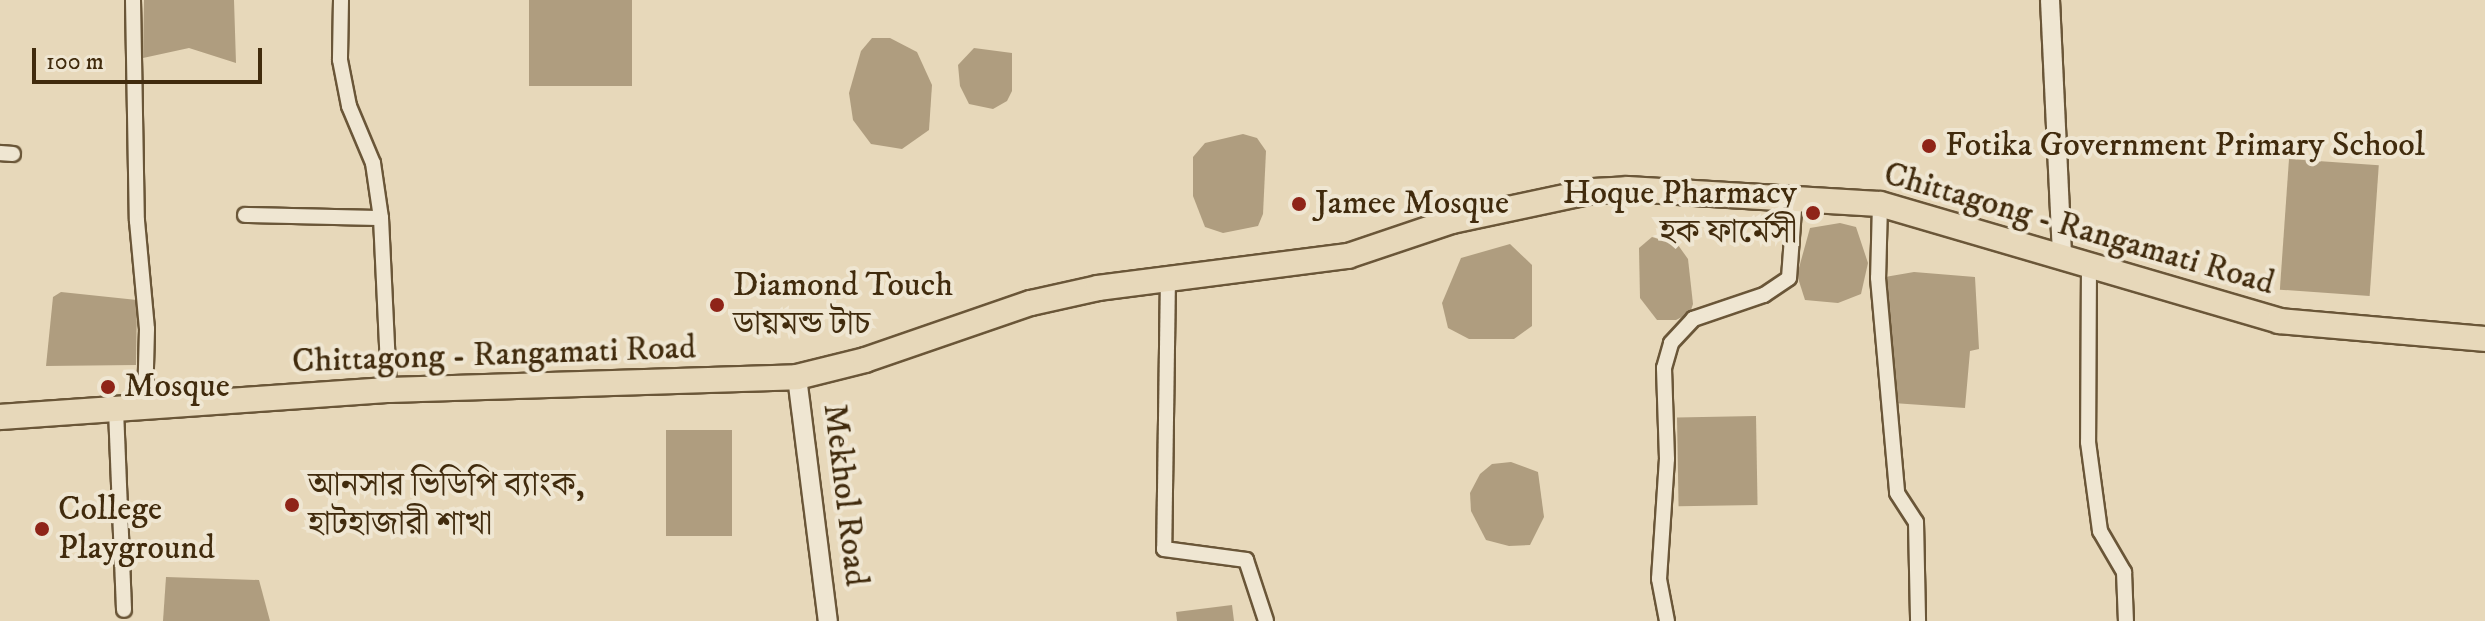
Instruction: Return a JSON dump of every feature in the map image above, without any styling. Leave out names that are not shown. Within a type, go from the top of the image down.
[{"type":"highway","name":"Chittagong - Rangamati Road","points":[[0,417],[389,390],[797,377],[865,360],[1031,303],[1168,276],[1348,256],[1452,221],[1593,191],[1795,196],[1880,204],[2279,321],[2485,339]]},
{"type":"street","points":[[133,0],[137,221],[147,329],[145,408]]},
{"type":"street","points":[[341,0],[340,60],[349,106],[373,163],[381,218],[389,390]]},
{"type":"street","points":[[2050,0],[2062,256]]},
{"type":"street","points":[[1667,621],[1659,579],[1667,459],[1664,368],[1671,343],[1693,319],[1764,295],[1789,278],[1795,196]]},
{"type":"street","points":[[1880,204],[1878,278],[1897,493],[1916,522],[1918,621]]},
{"type":"street","points":[[245,215],[381,218]]},
{"type":"street","points":[[2089,265],[2088,442],[2100,531],[2124,572],[2126,621]]},
{"type":"street","points":[[1168,276],[1164,549],[1246,560],[1266,621]]},
{"type":"street","name":"Mekhol Road","points":[[797,377],[828,621]]},
{"type":"street","points":[[116,410],[124,610]]},
{"type":"shaded area","points":[[144,0],[234,0],[236,63],[189,48],[143,58]]},
{"type":"shaded area","points":[[529,0],[632,0],[632,86],[529,86]]},
{"type":"shaded area","points":[[872,38],[890,38],[917,52],[932,85],[929,130],[902,149],[871,144],[853,120],[849,93],[861,51]]},
{"type":"shaded area","points":[[974,48],[1012,53],[1012,91],[1007,101],[993,109],[969,104],[960,86],[958,65]]},
{"type":"shaded area","points":[[1243,134],[1257,138],[1266,151],[1263,214],[1258,226],[1223,233],[1205,227],[1193,196],[1193,157],[1205,143]]},
{"type":"shaded area","points":[[2289,159],[2379,165],[2370,296],[2280,290]]},
{"type":"shaded area","points":[[1840,223],[1856,227],[1868,263],[1861,294],[1838,303],[1805,300],[1797,275],[1810,228]]},
{"type":"shaded area","points":[[1652,237],[1678,245],[1688,259],[1693,304],[1690,313],[1676,320],[1657,320],[1640,298],[1639,248]]},
{"type":"shaded area","points":[[1510,244],[1532,265],[1532,326],[1514,339],[1469,339],[1448,328],[1442,303],[1461,258]]},
{"type":"shaded area","points":[[1914,272],[1975,277],[1979,349],[1970,351],[1965,408],[1893,403],[1885,277]]},
{"type":"shaded area","points":[[61,292],[137,300],[136,365],[46,366],[53,297]]},
{"type":"shaded area","points":[[1756,416],[1758,505],[1679,506],[1677,417]]},
{"type":"shaded area","points":[[666,430],[732,430],[732,536],[666,536]]},
{"type":"shaded area","points":[[1511,462],[1538,472],[1544,517],[1530,545],[1509,546],[1486,540],[1471,511],[1470,493],[1480,474],[1492,464]]},
{"type":"shaded area","points":[[166,577],[259,580],[270,621],[163,621]]},
{"type":"shaded area","points":[[1232,605],[1234,621],[1177,621],[1176,612]]},
{"type":"place","name":"Fotika Government Primary School","points":[[1929,146]]},
{"type":"place","name":"Jamee Mosque","points":[[1299,204]]},
{"type":"place","name":"Hoque Pharmacy হক ফার্মেসী","points":[[1813,213]]},
{"type":"place","name":"Diamond Touch ডায়মন্ড টাচ","points":[[717,305]]},
{"type":"place","name":"Mosque","points":[[108,387]]},
{"type":"place","name":"আনসার ভিডিপি ব্যাংক, হাটহাজারী শাখা","points":[[292,505]]},
{"type":"place","name":"College Playground","points":[[42,529]]}]
